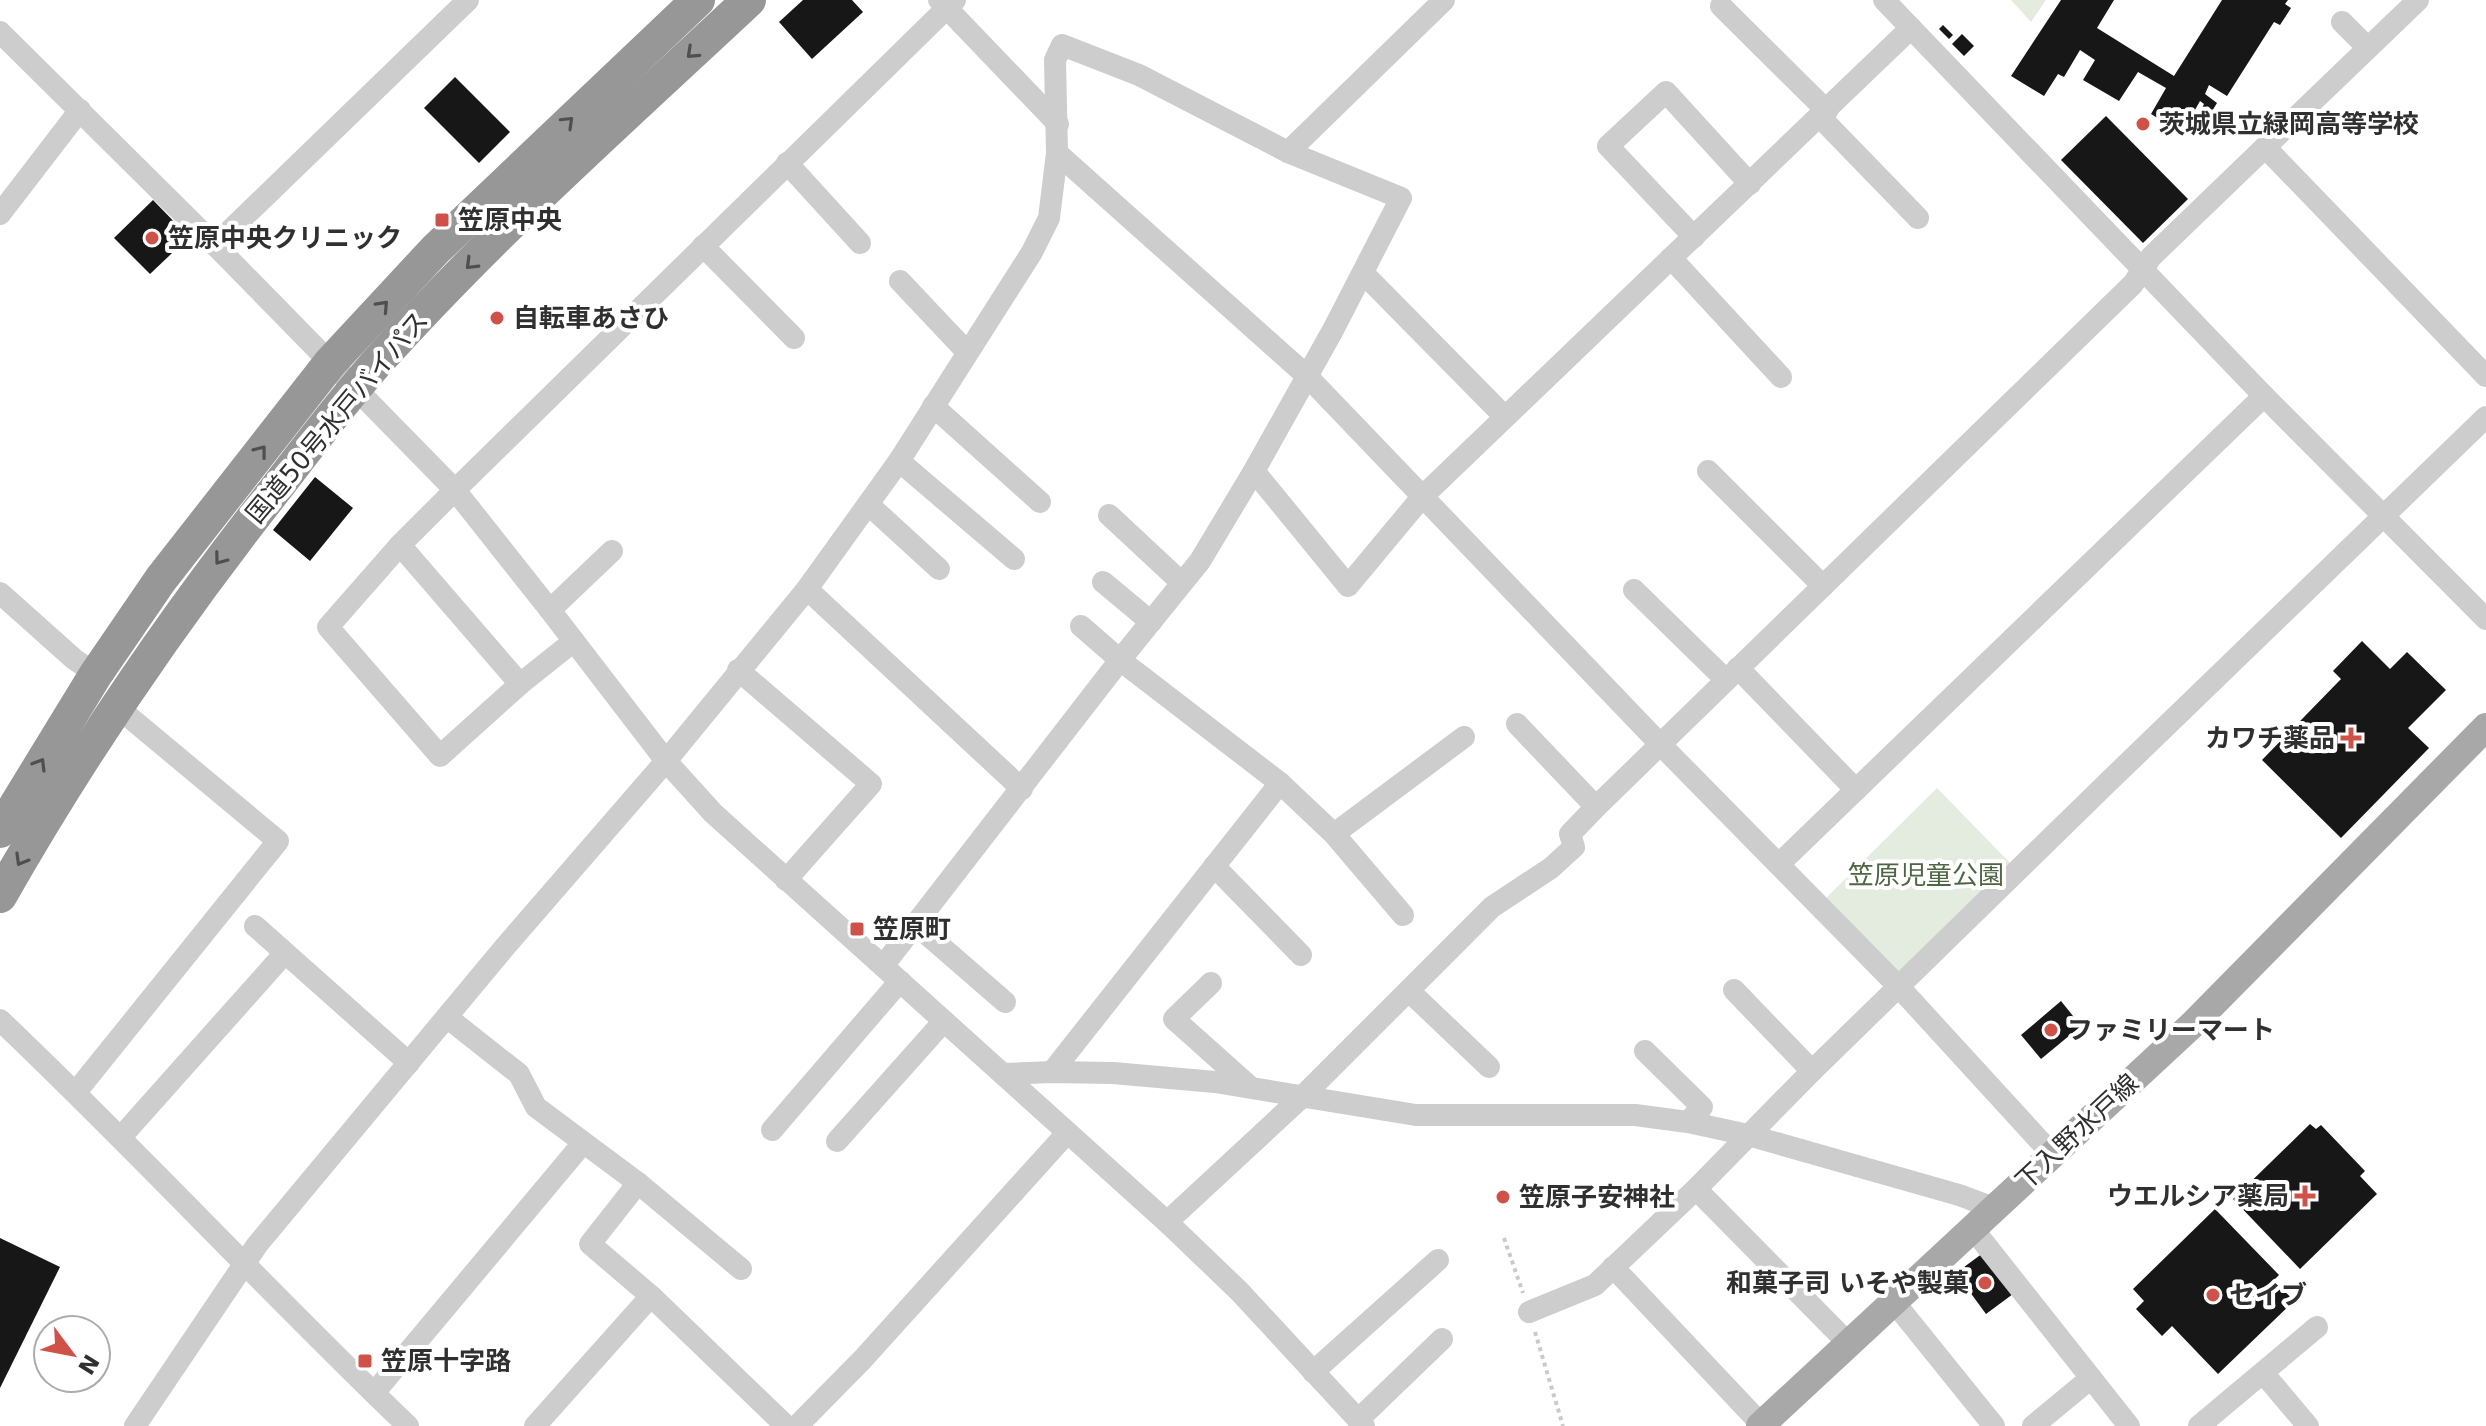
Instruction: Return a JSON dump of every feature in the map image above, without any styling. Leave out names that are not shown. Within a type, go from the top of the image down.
[{"type":"highway","name":"国道50号水戸バイパス","points":[[0,831],[96,674],[161,579],[330,363],[436,249],[698,0]]},
{"type":"highway","name":"国道50号水戸バイパス","points":[[0,896],[116,706],[224,554],[355,388],[471,263],[749,0]]},
{"type":"main road","name":"下入野水戸線","points":[[1761,1425],[2192,1025],[2486,727]]},
{"type":"street","points":[[215,245],[468,0]]},
{"type":"street","points":[[1288,152],[1444,0]]},
{"type":"street","points":[[1884,0],[2264,396],[2486,619]]},
{"type":"street","points":[[1167,1222],[1303,1096],[1492,907],[1551,868],[1574,847],[1570,834],[1596,807],[2133,284],[2151,257],[2418,0]]},
{"type":"street","points":[[574,641],[520,684],[440,756],[328,627],[400,545],[947,3],[1058,124]]},
{"type":"street","points":[[1721,6],[1918,218]]},
{"type":"street","points":[[2342,22],[2368,48]]},
{"type":"street","points":[[1254,471],[1348,586],[1422,497],[1911,28]]},
{"type":"street","points":[[0,32],[215,245],[455,490],[666,761],[713,813],[1167,1222],[1239,1291],[1361,1423],[1442,1339]]},
{"type":"street","points":[[135,1426],[257,1245],[504,948],[666,761],[807,589],[899,461],[1032,252],[1049,218],[1057,153],[1055,60],[1062,45],[1139,75],[1288,152],[1401,198],[1307,376],[1200,561],[883,966]]},
{"type":"street","points":[[1694,237],[1608,146],[1666,92],[1750,184]]},
{"type":"street","points":[[0,214],[80,110]]},
{"type":"street","points":[[2265,147],[2486,376]]},
{"type":"street","points":[[1057,153],[1307,376],[1660,744],[1899,987],[2052,1154]]},
{"type":"street","points":[[787,163],[860,243]]},
{"type":"street","points":[[703,246],[794,338]]},
{"type":"street","points":[[1671,258],[1781,377]]},
{"type":"street","points":[[1363,273],[1505,417]]},
{"type":"street","points":[[900,281],[967,352]]},
{"type":"street","points":[[1779,864],[2264,396]]},
{"type":"street","points":[[933,406],[1040,502]]},
{"type":"street","points":[[1529,1312],[1595,1285],[2486,417]]},
{"type":"street","points":[[899,461],[1014,559]]},
{"type":"street","points":[[1708,471],[1823,586]]},
{"type":"street","points":[[869,505],[939,569]]},
{"type":"street","points":[[1109,515],[1182,583]]},
{"type":"street","points":[[400,545],[520,684]]},
{"type":"street","points":[[550,610],[612,551]]},
{"type":"street","points":[[1103,582],[1151,622]]},
{"type":"street","points":[[807,589],[1022,789]]},
{"type":"street","points":[[1634,590],[1732,674],[1856,790]]},
{"type":"street","points":[[0,593],[74,659],[96,674]]},
{"type":"street","points":[[1081,626],[1120,660],[1280,783],[1334,834],[1403,915]]},
{"type":"street","points":[[738,670],[871,784],[786,880]]},
{"type":"street","points":[[76,1092],[278,841],[116,706]]},
{"type":"street","points":[[1517,724],[1596,807]]},
{"type":"street","points":[[1334,834],[1464,737]]},
{"type":"street","points":[[1052,1072],[1280,783]]},
{"type":"street","points":[[1214,866],[1301,955]]},
{"type":"street","points":[[915,924],[1005,1002]]},
{"type":"street","points":[[255,926],[409,1063]]},
{"type":"street","points":[[121,1137],[284,954]]},
{"type":"street","points":[[772,1130],[900,981]]},
{"type":"street","points":[[1211,983],[1174,1019],[1250,1087]]},
{"type":"street","points":[[1734,990],[1812,1071]]},
{"type":"street","points":[[1409,991],[1489,1067]]},
{"type":"street","points":[[448,1018],[519,1074],[536,1107],[638,1183],[741,1269]]},
{"type":"street","points":[[0,1020],[121,1137],[403,1424]]},
{"type":"street","points":[[837,1141],[944,1021]]},
{"type":"street","points":[[1645,1051],[1702,1107],[1688,1122]]},
{"type":"street","points":[[1003,1074],[1113,1073],[1215,1082],[1416,1115],[1635,1115],[1688,1122],[1748,1135],[1959,1195],[1994,1208]]},
{"type":"street","points":[[797,1426],[862,1360],[1067,1133]]},
{"type":"street","points":[[374,1393],[583,1143]]},
{"type":"street","points":[[638,1183],[590,1244],[651,1296],[786,1426]]},
{"type":"street","points":[[1696,1189],[1849,1344]]},
{"type":"street","points":[[1973,1229],[2129,1426]]},
{"type":"street","points":[[1313,1372],[1438,1260]]},
{"type":"street","points":[[1613,1267],[1761,1425]]},
{"type":"street","points":[[535,1426],[651,1296]]},
{"type":"street","points":[[1894,1302],[1994,1426]]},
{"type":"street","points":[[2199,1426],[2317,1327]]},
{"type":"street","points":[[2264,1374],[2308,1426]]},
{"type":"street","points":[[2033,1426],[2091,1378]]},
{"type":"green space","points":[[2011,0],[2046,0],[2031,22]]},
{"type":"green space","name":"笠原児童公園","points":[[1937,788],[2012,865],[1900,976],[1825,899]]},
{"type":"building","points":[[803,0],[852,0],[863,12],[812,59],[779,22]]},
{"type":"building","points":[[2061,0],[2114,0],[2097,28],[2174,76],[2222,0],[2288,0],[2285,4],[2291,8],[2280,25],[2274,22],[2227,96],[2209,85],[2205,94],[2217,103],[2206,121],[2198,116],[2204,104],[2200,101],[2182,133],[2151,114],[2166,88],[2138,72],[2119,101],[2083,80],[2095,60],[2080,50],[2064,77],[2058,74],[2044,96],[2011,76]]},
{"type":"building","points":[[1943,25],[1953,35],[1949,39],[1939,29]]},
{"type":"building","points":[[1962,34],[1974,46],[1964,56],[1952,44]]},
{"type":"building","points":[[455,77],[510,132],[479,163],[424,108]]},
{"type":"building","points":[[2106,116],[2188,199],[2143,243],[2061,160]]},
{"type":"building","name":"笠原中央クリニック","points":[[153,200],[189,237],[150,274],[114,238]]},
{"type":"building","points":[[315,477],[353,508],[310,561],[273,530]]},
{"type":"building","name":"カワチ薬品","points":[[2362,641],[2390,669],[2407,652],[2446,690],[2408,728],[2429,748],[2341,838],[2262,760],[2341,679],[2333,671]]},
{"type":"building","name":"ファミリーマート","points":[[2061,1001],[2081,1026],[2041,1059],[2021,1035]]},
{"type":"building","name":"ウエルシア薬局","points":[[2310,1124],[2316,1129],[2321,1125],[2365,1171],[2360,1176],[2377,1194],[2300,1269],[2233,1199]]},
{"type":"building","name":"セイブ","points":[[2215,1209],[2279,1275],[2274,1280],[2294,1301],[2218,1374],[2172,1326],[2162,1336],[2136,1309],[2144,1301],[2133,1289]]},
{"type":"building","points":[[0,1238],[60,1267],[37,1314],[32,1314],[32,1323],[0,1388]]},
{"type":"building","name":"和菓子司 いそや製菓","points":[[1983,1253],[2013,1294],[1986,1314],[1956,1273]]},
{"type":"place","name":"茨城県立緑岡高等学校","points":[[2143,124]]},
{"type":"place","name":"笠原中央","points":[[442,220]]},
{"type":"place","name":"笠原中央クリニック","points":[[152,238]]},
{"type":"place","name":"自転車あさひ","points":[[497,318]]},
{"type":"place","name":"カワチ薬品","points":[[2351,738]]},
{"type":"place","name":"笠原町","points":[[857,929]]},
{"type":"place","name":"ファミリーマート","points":[[2051,1030]]},
{"type":"place","name":"ウエルシア薬局","points":[[2305,1196]]},
{"type":"place","name":"笠原子安神社","points":[[1503,1197]]},
{"type":"place","name":"和菓子司 いそや製菓","points":[[1985,1283]]},
{"type":"place","name":"セイブ","points":[[2213,1295]]},
{"type":"place","name":"笠原十字路","points":[[365,1361]]}]
